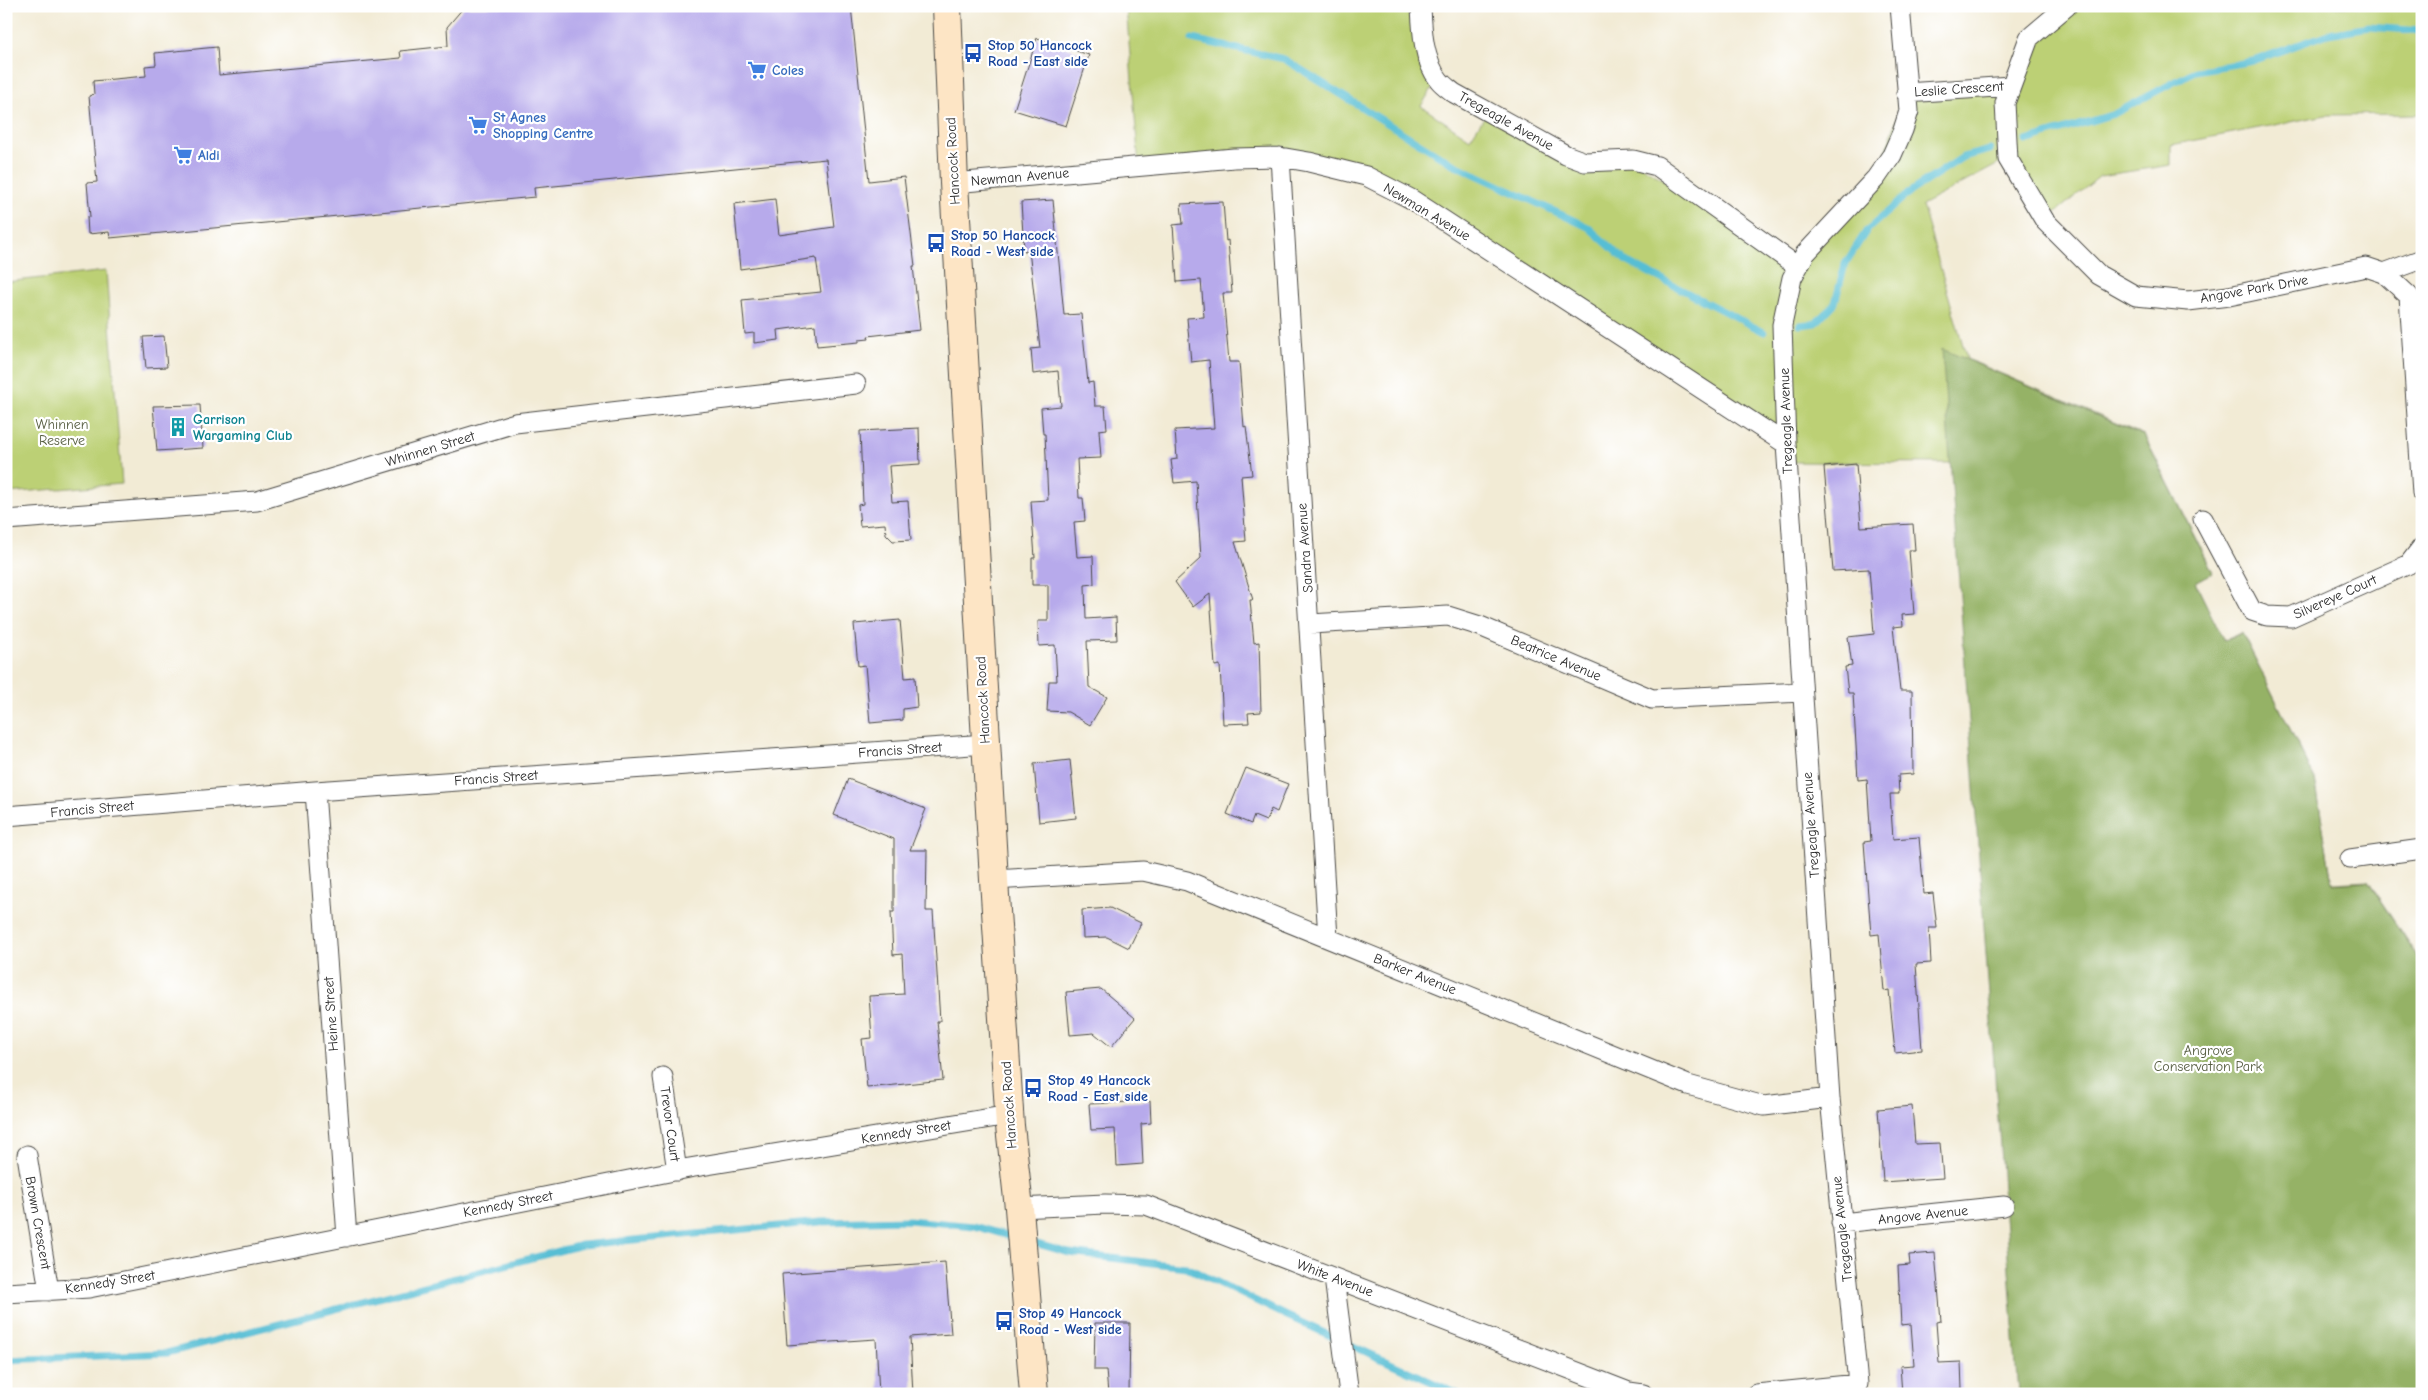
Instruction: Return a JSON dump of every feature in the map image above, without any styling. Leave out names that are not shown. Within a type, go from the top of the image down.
[{"type":"main road","name":"Hancock Road","points":[[947,6],[954,183],[994,880],[1009,1115],[1020,1216],[1034,1394]]},
{"type":"street","name":"Tregeagle Avenue","points":[[1421,6],[1423,36],[1430,60],[1438,79],[1454,93],[1566,155],[1585,162],[1633,160],[1657,166],[1798,267]]},
{"type":"street","name":"Tregeagle Avenue","points":[[1756,1394],[1858,1384],[1830,1098],[1786,444],[1782,325],[1792,278],[1805,254],[1876,178],[1892,155],[1909,111],[1900,6]]},
{"type":"street","name":"Angove Park Drive","points":[[2067,6],[2028,38],[2005,103],[2008,159],[2045,221],[2099,275],[2136,296],[2188,301],[2229,296],[2366,267],[2384,273]]},
{"type":"street","name":"Leslie Crescent","points":[[1906,93],[2012,86]]},
{"type":"street","name":"Newman Avenue","points":[[954,183],[1234,158],[1280,157],[1366,176],[1411,199],[1786,444]]},
{"type":"street","name":"Sandra Avenue","points":[[1280,157],[1328,938]]},
{"type":"street","points":[[2422,259],[2384,273],[2409,296],[2422,493]]},
{"type":"street","name":"Whinnen Street","points":[[6,520],[258,500],[515,423],[856,384]]},
{"type":"street","name":"Silvereye Court","points":[[2203,519],[2252,611],[2267,616],[2291,617],[2409,564],[2422,547]]},
{"type":"street","name":"Beatrice Avenue","points":[[1310,624],[1448,616],[1480,626],[1652,698],[1802,692]]},
{"type":"street","name":"Francis Street","points":[[6,816],[315,791],[986,744]]},
{"type":"street","name":"Heine Street","points":[[315,791],[347,1237]]},
{"type":"street","points":[[2350,859],[2422,849]]},
{"type":"street","name":"Barker Avenue","points":[[994,880],[1142,871],[1187,881],[1688,1085],[1764,1106],[1830,1098]]},
{"type":"street","name":"Trevor Court","points":[[663,1077],[677,1171]]},
{"type":"street","name":"Kennedy Street","points":[[6,1293],[89,1288],[677,1171],[1009,1115]]},
{"type":"street","name":"Brown Crescent","points":[[27,1155],[50,1290]]},
{"type":"street","name":"White Avenue","points":[[1020,1216],[1105,1204],[1146,1205],[1629,1392],[1643,1394]]},
{"type":"street","name":"Angove Avenue","points":[[1841,1223],[2004,1206]]},
{"type":"street","points":[[1334,1278],[1349,1394]]},
{"type":"green space","points":[[1126,6],[1421,6],[1438,79],[1421,106],[1470,139],[1488,111],[1566,155],[1633,160],[1798,267],[1876,178],[1906,93],[2011,86],[2029,38],[2067,6],[2422,6],[2422,114],[2326,115],[2171,145],[2171,165],[2100,176],[2045,221],[2008,159],[1922,205],[1967,359],[2144,435],[2213,572],[2195,582],[2224,641],[2242,632],[2315,779],[2332,883],[2368,881],[2422,964],[2422,1394],[1951,463],[1787,462],[1786,444],[1411,199],[1309,162],[1139,167]]},
{"type":"green space","name":"Whinnen Reserve","points":[[106,271],[122,484],[6,493],[6,282]]},
{"type":"green space","name":"Angrove Conservation Park","points":[[1942,349],[2144,436],[2213,573],[2195,582],[2224,641],[2242,633],[2315,779],[2332,884],[2368,882],[2422,965],[2422,1394],[2018,1394]]},
{"type":"building","name":"St Agnes Shopping Centre","points":[[851,6],[869,181],[904,177],[915,266],[913,266],[920,330],[868,336],[869,339],[859,340],[859,342],[817,346],[815,325],[778,330],[779,340],[754,343],[754,333],[745,334],[742,300],[821,292],[816,258],[740,269],[734,204],[775,199],[779,235],[834,227],[826,159],[534,188],[535,197],[110,238],[109,232],[88,234],[87,217],[90,217],[87,183],[97,182],[89,96],[94,94],[93,81],[146,76],[145,66],[156,65],[155,53],[217,47],[219,75],[401,58],[400,51],[448,46],[447,27],[464,7]]},
{"type":"building","points":[[1037,38],[1089,55],[1066,126],[1014,110]]},
{"type":"building","points":[[1053,200],[1064,315],[1081,314],[1088,383],[1093,382],[1095,406],[1105,406],[1107,429],[1099,430],[1101,458],[1077,459],[1079,498],[1083,498],[1085,521],[1074,522],[1077,557],[1093,556],[1094,584],[1085,585],[1086,619],[1116,617],[1117,640],[1087,641],[1089,687],[1107,697],[1090,725],[1068,712],[1047,711],[1049,681],[1057,681],[1055,645],[1039,646],[1038,621],[1048,621],[1048,585],[1032,585],[1032,558],[1035,558],[1031,501],[1048,500],[1045,434],[1043,434],[1041,408],[1061,406],[1058,371],[1033,374],[1031,349],[1040,348],[1029,250],[1024,251],[1021,202]]},
{"type":"building","points":[[1223,202],[1232,293],[1223,293],[1229,362],[1239,362],[1244,427],[1246,426],[1252,475],[1241,476],[1246,541],[1235,542],[1253,600],[1250,600],[1254,643],[1259,642],[1261,712],[1248,713],[1249,723],[1223,724],[1220,665],[1215,666],[1210,594],[1193,607],[1175,582],[1201,558],[1196,481],[1174,483],[1171,460],[1177,459],[1175,430],[1214,428],[1209,360],[1191,362],[1187,318],[1204,317],[1201,280],[1177,282],[1173,225],[1183,224],[1181,204]]},
{"type":"building","points":[[164,336],[167,367],[146,368],[143,337]]},
{"type":"building","name":"Garrison Wargaming Club","points":[[200,405],[203,448],[157,451],[153,406]]},
{"type":"building","points":[[919,428],[920,464],[889,466],[892,502],[908,501],[911,540],[893,541],[886,534],[885,524],[860,526],[858,505],[863,504],[860,431]]},
{"type":"building","points":[[1856,464],[1861,527],[1913,524],[1915,550],[1909,550],[1914,614],[1902,615],[1903,626],[1893,627],[1900,691],[1912,691],[1913,774],[1898,775],[1899,794],[1890,794],[1893,839],[1919,837],[1924,894],[1933,893],[1937,928],[1929,928],[1931,963],[1916,964],[1922,1050],[1895,1053],[1889,990],[1884,991],[1879,934],[1871,935],[1864,842],[1871,841],[1867,779],[1858,780],[1853,693],[1848,693],[1845,667],[1852,666],[1848,637],[1874,634],[1869,569],[1833,571],[1824,467]]},
{"type":"building","points":[[900,620],[905,678],[915,677],[917,707],[903,709],[903,720],[870,723],[865,665],[858,666],[854,624]]},
{"type":"building","points":[[1070,760],[1076,818],[1039,822],[1034,764]]},
{"type":"building","points":[[1246,768],[1288,784],[1277,812],[1271,809],[1266,821],[1254,816],[1251,824],[1227,814]]},
{"type":"building","points":[[848,779],[926,809],[910,850],[927,850],[926,911],[933,911],[940,1021],[937,1021],[943,1080],[867,1088],[862,1039],[872,1038],[869,996],[904,994],[902,954],[893,955],[891,912],[894,912],[894,839],[834,815]]},
{"type":"building","points":[[1110,908],[1141,923],[1129,948],[1107,937],[1083,938],[1082,910]]},
{"type":"building","points":[[1101,989],[1135,1018],[1111,1047],[1094,1033],[1070,1035],[1066,992]]},
{"type":"building","points":[[1150,1101],[1151,1123],[1141,1124],[1143,1164],[1117,1166],[1115,1129],[1091,1130],[1089,1104]]},
{"type":"building","points":[[1912,1106],[1915,1144],[1940,1143],[1943,1178],[1883,1182],[1878,1109]]},
{"type":"building","points":[[1935,1253],[1941,1321],[1936,1322],[1939,1363],[1961,1362],[1962,1389],[1933,1390],[1934,1394],[1902,1394],[1900,1366],[1914,1365],[1911,1324],[1901,1325],[1898,1266],[1910,1265],[1909,1255]]},
{"type":"building","points":[[945,1262],[951,1334],[910,1337],[913,1394],[879,1394],[876,1339],[787,1345],[782,1274]]},
{"type":"building","points":[[1095,1323],[1130,1323],[1129,1394],[1108,1394],[1106,1370],[1094,1370]]},
{"type":"waterway","points":[[2026,141],[2114,114],[2195,71],[2253,61],[2328,34],[2369,27],[2422,31]]},
{"type":"waterway","points":[[1192,39],[1284,59],[1451,163],[1588,227],[1626,261],[1764,332]]},
{"type":"waterway","points":[[1800,325],[1816,323],[1835,303],[1845,264],[1867,230],[1911,191],[1963,157],[1990,150]]},
{"type":"waterway","points":[[6,1360],[167,1353],[582,1245],[820,1222],[909,1220],[974,1226],[1016,1238]]},
{"type":"waterway","points":[[1027,1241],[1069,1253],[1186,1267],[1285,1315],[1458,1394]]},
{"type":"place","name":"Stop 50 Hancock Road - East side","points":[[973,53]]},
{"type":"place","name":"Coles","points":[[757,70]]},
{"type":"place","name":"St Agnes Shopping Centre","points":[[478,125]]},
{"type":"place","name":"Aldi","points":[[183,155]]},
{"type":"place","name":"Stop 50 Hancock Road - West side","points":[[936,243]]},
{"type":"place","name":"Garrison Wargaming Club","points":[[178,427]]},
{"type":"place","name":"Stop 49 Hancock Road - East side","points":[[1033,1088]]},
{"type":"place","name":"Stop 49 Hancock Road - West side","points":[[1004,1321]]}]
